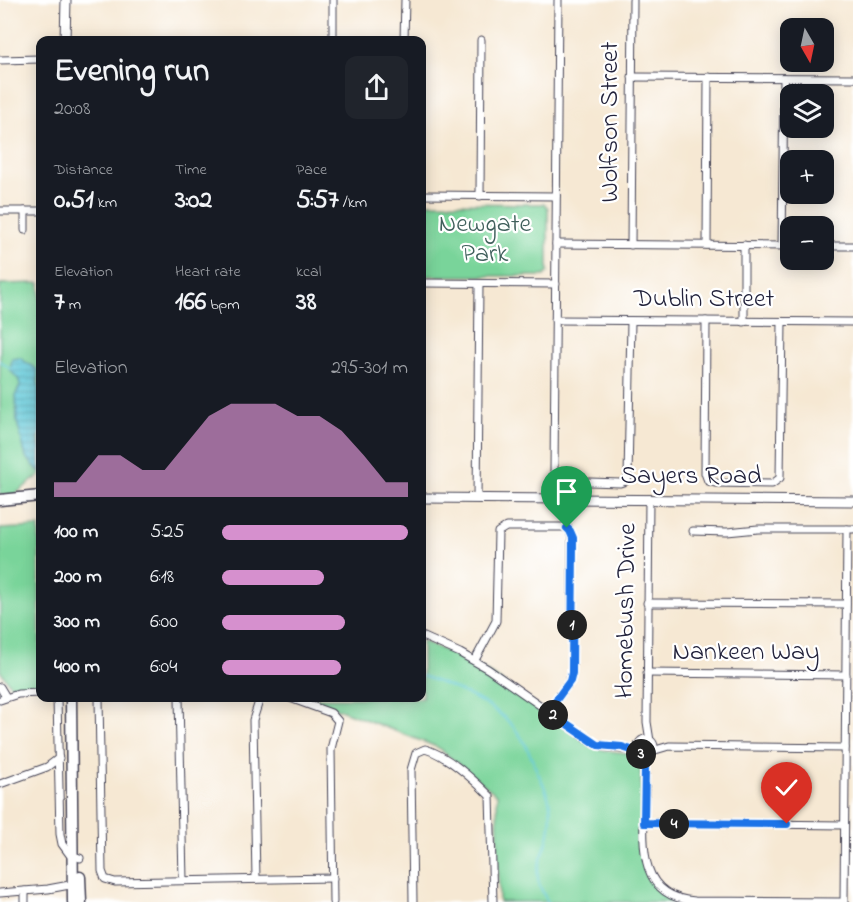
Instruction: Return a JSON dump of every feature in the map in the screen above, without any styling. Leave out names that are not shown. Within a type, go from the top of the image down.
[{"type":"main road","points":[[0,500],[36,497]]},
{"type":"main road","points":[[13,500],[36,503]]},
{"type":"main road","points":[[71,702],[76,890],[81,902]]},
{"type":"street","points":[[65,36],[66,4],[74,0]]},
{"type":"street","points":[[333,0],[333,36]]},
{"type":"street","points":[[404,36],[405,0]]},
{"type":"street","points":[[558,0],[554,473],[556,479],[561,482],[620,483],[628,478],[631,321]]},
{"type":"street","name":"Wolfson Street","points":[[631,245],[633,0]]},
{"type":"street","points":[[480,196],[481,40]]},
{"type":"street","points":[[0,60],[36,60]]},
{"type":"street","points":[[633,77],[853,78]]},
{"type":"street","points":[[707,245],[708,77]]},
{"type":"street","points":[[782,216],[784,78]]},
{"type":"street","points":[[426,195],[556,196]]},
{"type":"street","points":[[0,211],[36,211]]},
{"type":"street","points":[[25,211],[25,230]]},
{"type":"street","points":[[556,244],[780,246]]},
{"type":"street","points":[[744,245],[744,322]]},
{"type":"street","points":[[834,246],[853,246]]},
{"type":"street","points":[[426,283],[556,284]]},
{"type":"street","points":[[477,498],[479,284]]},
{"type":"street","name":"Dublin Street","points":[[555,320],[853,322]]},
{"type":"street","points":[[706,321],[706,479],[712,483],[760,484],[775,483],[781,476],[782,322]]},
{"type":"street","name":"Sayers Road","points":[[426,498],[853,501]]},
{"type":"street","name":"Homebush Drive","points":[[649,499],[647,723],[651,741]]},
{"type":"street","points":[[475,660],[496,621],[498,532],[506,527],[563,527],[569,529],[573,538],[572,673],[570,681],[548,711]]},
{"type":"street","points":[[651,741],[651,752],[645,769],[644,852],[647,867],[654,881],[672,896],[695,901],[842,902],[846,604],[850,529],[693,531]]},
{"type":"street","points":[[647,603],[846,604]]},
{"type":"street","points":[[426,638],[475,660],[594,743],[605,747],[622,747],[651,741],[669,746],[845,748]]},
{"type":"street","name":"Nankeen Way","points":[[647,674],[846,675]]},
{"type":"street","points":[[0,687],[3,699],[18,694],[36,693]]},
{"type":"street","points":[[56,702],[60,838],[66,850],[76,857]]},
{"type":"street","points":[[99,702],[102,874],[105,879],[115,882],[333,878]]},
{"type":"street","points":[[179,702],[183,880]]},
{"type":"street","points":[[256,879],[253,720],[259,702]]},
{"type":"street","points":[[301,702],[331,713],[338,721],[331,749],[333,902]]},
{"type":"street","name":"Homebush Drive","points":[[640,742],[647,723]]},
{"type":"street","points":[[640,742],[638,747],[645,769]]},
{"type":"street","points":[[622,747],[646,755],[669,746]]},
{"type":"street","points":[[413,902],[411,770],[416,753],[425,749],[440,755],[490,796],[493,902]]},
{"type":"street","points":[[0,784],[47,767],[58,758]]},
{"type":"street","points":[[47,767],[59,771]]},
{"type":"street","points":[[845,768],[853,768]]},
{"type":"street","points":[[644,823],[844,825]]},
{"type":"street","points":[[0,893],[48,889],[76,890]]},
{"type":"street","points":[[25,891],[25,902]]},
{"type":"green space","name":"Newgate Park","points":[[426,203],[544,204],[548,208],[548,272],[544,276],[426,276]]},
{"type":"green space","points":[[36,283],[36,478],[14,495],[0,495],[0,284]]},
{"type":"green space","points":[[36,527],[36,685],[11,686],[0,671],[0,529]]},
{"type":"green space","points":[[426,643],[462,658],[492,675],[592,746],[637,755],[641,767],[641,852],[645,869],[658,889],[679,902],[499,902],[497,795],[437,747],[319,702],[426,702]]},
{"type":"water","points":[[20,358],[36,369],[36,468],[26,457],[17,422],[16,394],[20,386],[19,380],[10,370],[12,359]]},
{"type":"waterway","points":[[0,361],[11,369]]},
{"type":"waterway","points":[[426,678],[475,698],[500,714],[511,724],[524,743],[545,787],[551,808],[549,833],[538,867],[538,881],[548,902]]},
{"type":"route","points":[[567,528],[573,538],[572,673],[570,681],[548,711],[598,745],[622,747],[641,753],[645,769],[644,823],[787,824]]}]
